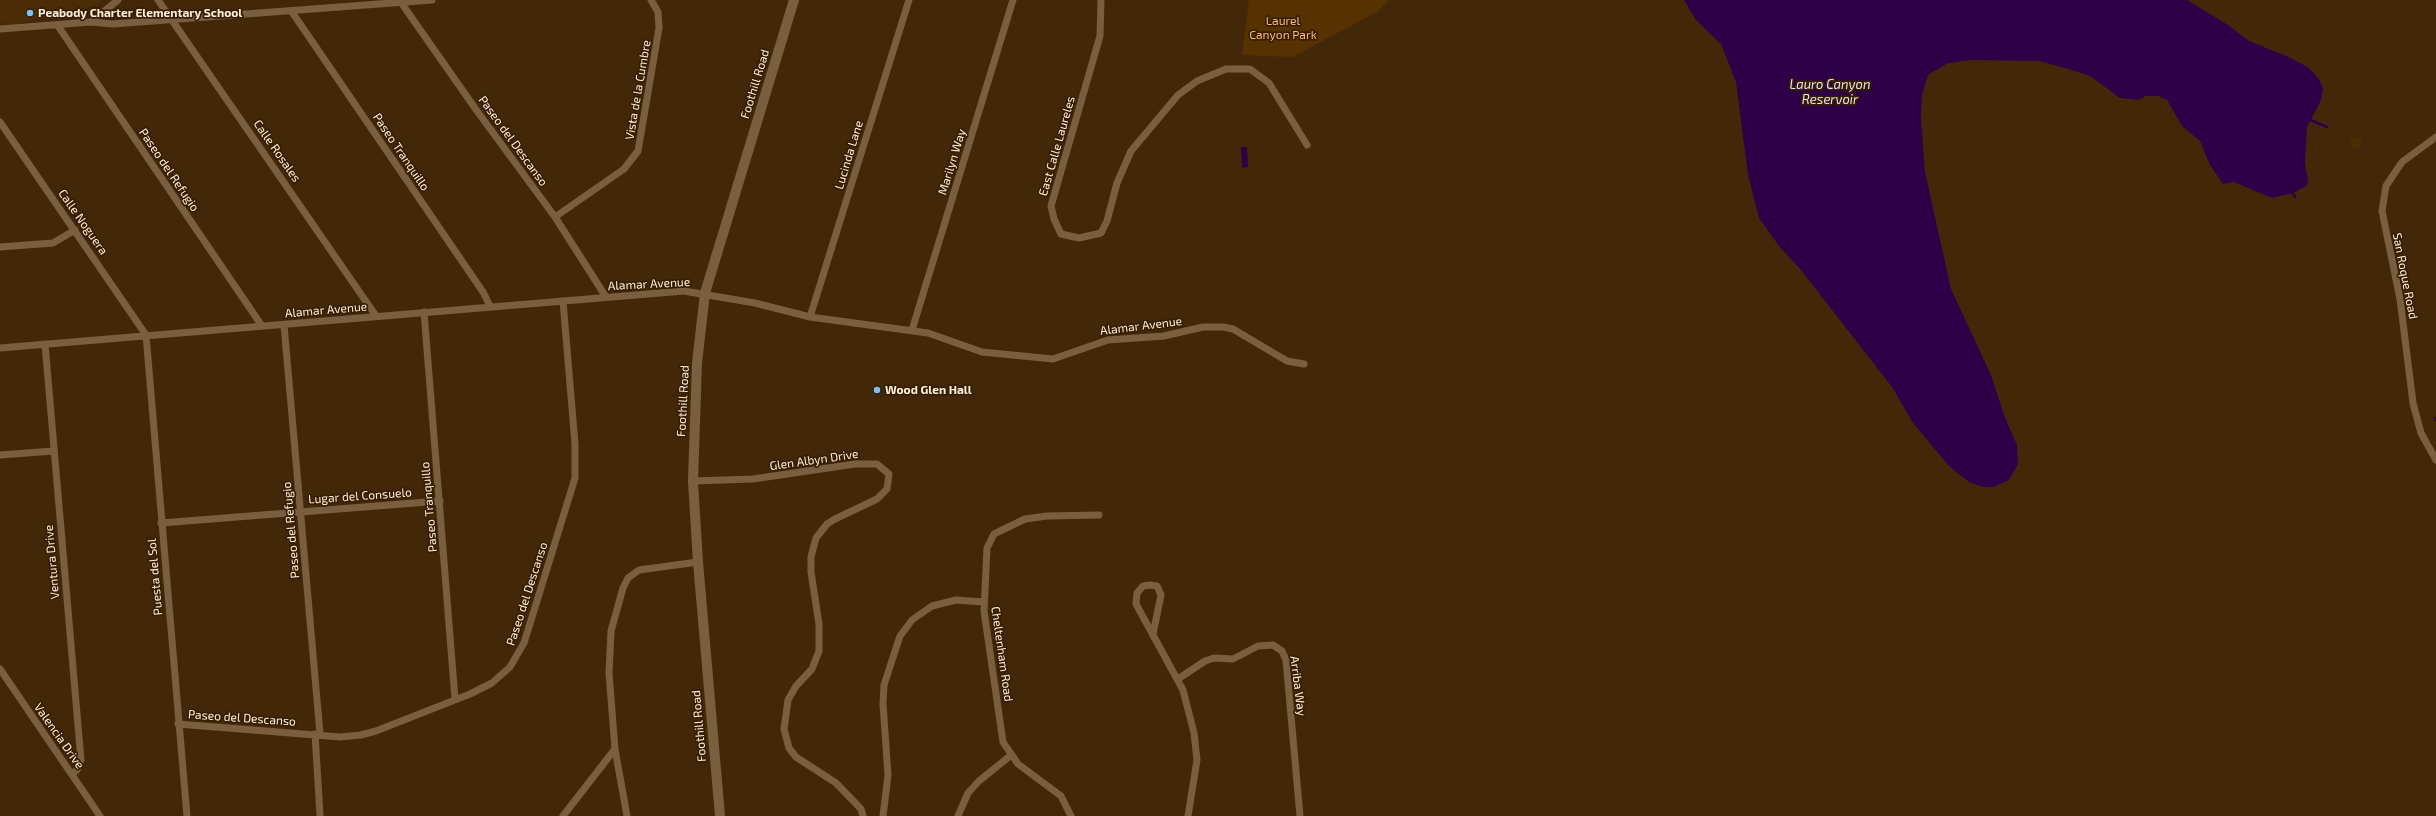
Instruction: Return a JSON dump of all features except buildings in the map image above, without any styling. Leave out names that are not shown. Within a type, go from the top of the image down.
[{"type":"main road","name":"Foothill Road","points":[[720,816],[698,562],[693,482],[697,369],[705,293],[794,0]]},
{"type":"street","points":[[90,22],[118,0]]},
{"type":"street","name":"Calle Rosales","points":[[158,0],[376,316]]},
{"type":"street","points":[[0,29],[58,26],[90,22],[113,24],[292,12],[432,0]]},
{"type":"street","name":"Vista de la Cumbre","points":[[555,216],[624,169],[638,151],[659,28],[658,12],[651,0]]},
{"type":"street","name":"Lucinda Lane","points":[[810,317],[909,0]]},
{"type":"street","name":"Marilyn Way","points":[[912,330],[1014,0]]},
{"type":"street","name":"East Calle Laureles","points":[[1101,0],[1100,36],[1051,206],[1054,219],[1061,234],[1079,238],[1101,233],[1107,221],[1117,183],[1131,151],[1178,96],[1197,81],[1226,69],[1250,69],[1269,82],[1306,145]]},
{"type":"street","name":"Paseo del Descanso","points":[[400,2],[477,111],[555,216],[606,297]]},
{"type":"street","name":"Paseo Tranquillo","points":[[292,12],[483,292],[490,306]]},
{"type":"street","name":"Paseo del Refugio","points":[[58,26],[262,326]]},
{"type":"street","name":"Calle Noguera","points":[[0,122],[146,335]]},
{"type":"street","name":"San Roque Road","points":[[2436,137],[2402,162],[2386,186],[2382,210],[2400,299],[2413,403],[2421,433],[2436,460]]},
{"type":"street","points":[[0,247],[53,243],[75,230]]},
{"type":"street","name":"Alamar Avenue","points":[[0,348],[684,291],[705,293],[810,317],[928,333],[982,352],[1053,359],[1108,340],[1164,336],[1203,327],[1223,327],[1233,329],[1287,361],[1304,364]]},
{"type":"street","name":"Paseo del Descanso","points":[[178,724],[340,737],[376,731],[455,700],[500,677],[520,652],[572,492],[576,458],[563,301]]},
{"type":"street","name":"Paseo Tranquillo","points":[[424,312],[455,700]]},
{"type":"street","name":"Paseo del Refugio","points":[[284,325],[301,511],[317,734],[320,815]]},
{"type":"street","name":"Puesta del Sol","points":[[146,335],[187,816]]},
{"type":"street","name":"Ventura Drive","points":[[45,344],[81,760],[77,770],[72,774]]},
{"type":"street","points":[[0,455],[54,451]]},
{"type":"street","name":"Glen Albyn Drive","points":[[693,482],[753,479],[855,464],[877,464],[889,474],[887,489],[877,500],[835,519],[827,524],[816,538],[811,557],[811,572],[819,624],[819,651],[812,669],[796,686],[788,700],[784,729],[786,739],[792,753],[801,761],[836,783],[861,809],[863,816]]},
{"type":"street","name":"Lugar del Consuelo","points":[[161,523],[440,501]]},
{"type":"street","points":[[984,602],[987,548],[994,534],[1025,519],[1047,516],[1100,515]]},
{"type":"street","points":[[627,816],[615,749],[609,673],[609,646],[611,631],[625,582],[633,574],[644,569],[698,562]]},
{"type":"street","points":[[1154,634],[1161,595],[1157,586],[1143,586],[1137,594],[1136,604],[1178,679],[1188,706],[1197,760],[1188,816]]},
{"type":"street","name":"Cheltenham Road","points":[[883,816],[888,776],[883,704],[884,685],[900,636],[912,620],[932,606],[956,600],[984,602],[1003,742],[1010,756],[1022,768],[1054,790],[1060,796],[1071,816]]},
{"type":"street","name":"Arriba Way","points":[[1178,679],[1205,661],[1214,658],[1233,659],[1258,646],[1273,645],[1282,650],[1286,660],[1300,816]]},
{"type":"street","name":"Valencia Drive","points":[[0,670],[100,816]]},
{"type":"street","points":[[563,816],[615,749]]},
{"type":"street","points":[[958,816],[968,794],[975,785],[1010,756]]},
{"type":"shaded area","name":"Peabody Charter Elementary School","points":[[0,0],[103,0],[99,4],[16,24],[0,23]]},
{"type":"shaded area","points":[[2354,137],[2358,137],[2362,143],[2358,149],[2354,149],[2350,145],[2350,141]]},
{"type":"green space","name":"Laurel Canyon Park","points":[[1249,0],[1389,0],[1377,12],[1292,57],[1242,55]]},
{"type":"water","name":"Lauro Canyon Reservoir","points":[[1684,0],[2187,0],[2228,25],[2249,41],[2291,58],[2309,68],[2319,79],[2323,88],[2321,100],[2307,127],[2305,163],[2308,182],[2306,186],[2293,193],[2272,198],[2234,182],[2223,184],[2210,165],[2200,141],[2182,126],[2167,100],[2158,96],[2146,96],[2138,100],[2120,98],[2090,76],[2065,68],[2039,61],[1972,60],[1948,63],[1928,75],[1922,95],[1921,119],[1925,172],[1951,289],[1991,375],[2004,415],[2017,445],[2018,464],[2009,480],[1993,487],[1983,487],[1969,482],[1950,467],[1913,423],[1892,387],[1801,270],[1779,246],[1759,218],[1748,175],[1736,82],[1721,44],[1696,20]]},
{"type":"water","points":[[1241,147],[1247,147],[1248,167],[1242,168]]},
{"type":"waterway","points":[[2308,119],[2327,127]]},
{"type":"waterway","points":[[2292,192],[2295,197]]},
{"type":"place","name":"Peabody Charter Elementary School","points":[[30,13]]},
{"type":"place","name":"Wood Glen Hall","points":[[877,390]]}]
